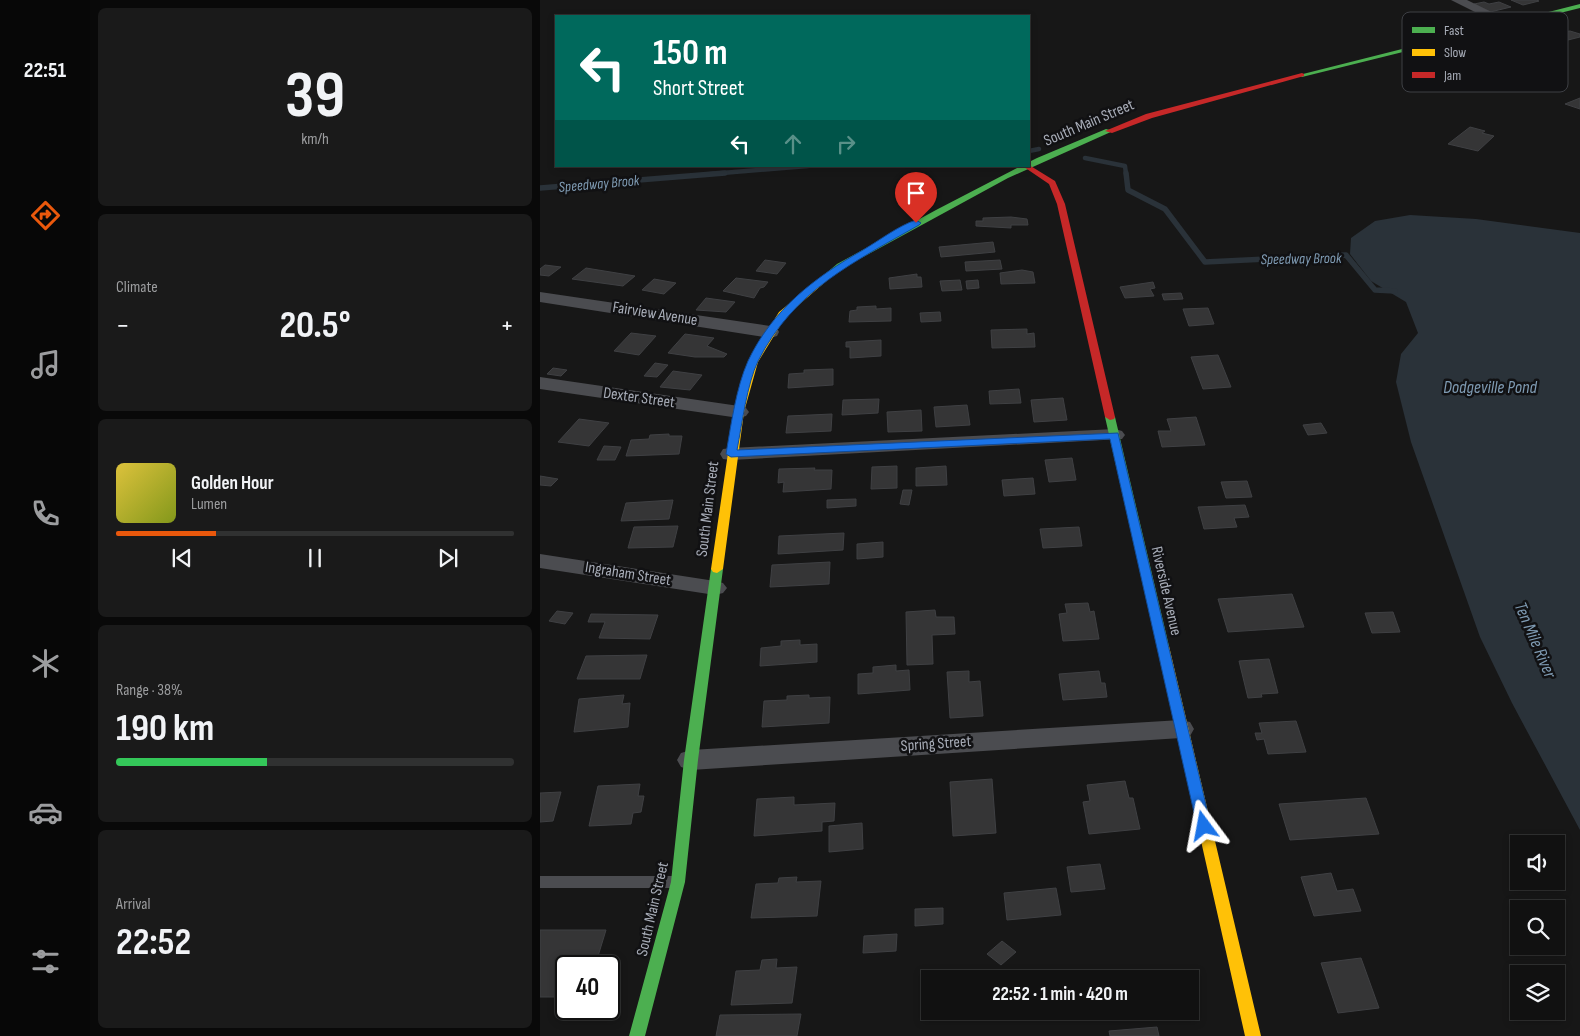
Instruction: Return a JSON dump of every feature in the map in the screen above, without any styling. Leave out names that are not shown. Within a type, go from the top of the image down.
[{"type":"main road","name":"South Main Street","points":[[1557,12],[1580,6]]},
{"type":"main road","name":"South Main Street","points":[[1030,166],[1099,134],[1184,105],[1402,51]]},
{"type":"main road","name":"South Main Street","points":[[637,1036],[678,882],[691,760],[715,588],[731,454],[738,412],[753,362],[782,314],[802,295],[840,266],[963,198],[1028,167]]},
{"type":"main road","name":"Riverside Avenue","points":[[1028,167],[1052,183],[1061,204],[1253,1036]]},
{"type":"street","points":[[1457,0],[1484,12]]},
{"type":"street","name":"Fairview Avenue","points":[[540,297],[770,332]]},
{"type":"street","name":"Dexter Street","points":[[540,383],[738,412]]},
{"type":"street","points":[[731,454],[1115,435]]},
{"type":"street","name":"Ingraham Street","points":[[540,561],[715,588]]},
{"type":"street","name":"Spring Street","points":[[691,760],[1181,729]]},
{"type":"lane","points":[[540,882],[678,882]]},
{"type":"water","name":"Dodgeville Pond","points":[[1410,215],[1476,219],[1580,233],[1580,830],[1512,703],[1480,637],[1411,442],[1396,382],[1401,354],[1418,333],[1406,302],[1371,281],[1350,254],[1351,238],[1375,221]]},
{"type":"building","points":[[1511,0],[1536,0],[1539,1],[1523,5]]},
{"type":"building","points":[[1484,2],[1489,4],[1499,2],[1511,7],[1490,12],[1474,4]]},
{"type":"building","points":[[1568,31],[1580,34],[1580,37],[1568,40]]},
{"type":"building","points":[[1580,98],[1580,109],[1565,104]]},
{"type":"building","points":[[1470,127],[1485,131],[1482,133],[1494,136],[1478,151],[1448,144]]},
{"type":"building","points":[[1011,217],[1027,219],[1028,225],[1011,225],[1011,228],[976,226],[976,221],[983,221],[983,218]]},
{"type":"building","points":[[993,242],[995,252],[941,257],[939,247]]},
{"type":"building","points":[[765,260],[786,263],[777,274],[756,271]]},
{"type":"building","points":[[1000,260],[1002,269],[966,271],[965,262]]},
{"type":"building","points":[[545,265],[561,267],[549,276],[540,275],[540,269]]},
{"type":"building","points":[[586,268],[635,276],[623,286],[572,279]]},
{"type":"building","points":[[1022,270],[1033,272],[1035,283],[1001,284],[1000,273]]},
{"type":"building","points":[[917,274],[917,277],[921,277],[922,287],[890,289],[889,278]]},
{"type":"building","points":[[736,278],[768,282],[764,287],[760,288],[754,298],[723,291]]},
{"type":"building","points":[[654,279],[676,283],[664,294],[642,290]]},
{"type":"building","points":[[960,280],[962,290],[942,291],[940,281]]},
{"type":"building","points":[[978,280],[979,288],[967,289],[966,281]]},
{"type":"building","points":[[1153,282],[1155,288],[1150,289],[1154,296],[1125,298],[1120,287]]},
{"type":"building","points":[[1181,293],[1183,299],[1164,300],[1162,294]]},
{"type":"building","points":[[706,298],[735,302],[726,312],[696,310]]},
{"type":"building","points":[[876,306],[876,309],[891,308],[891,321],[849,322],[850,311],[857,310],[857,307]]},
{"type":"building","points":[[1208,308],[1214,324],[1189,326],[1183,309]]},
{"type":"building","points":[[940,312],[941,321],[921,322],[920,313]]},
{"type":"building","points":[[1027,329],[1027,334],[1034,333],[1035,347],[992,348],[991,330]]},
{"type":"building","points":[[631,333],[656,336],[639,355],[614,351]]},
{"type":"building","points":[[685,334],[714,338],[707,346],[727,354],[724,357],[695,357],[668,353]]},
{"type":"building","points":[[881,340],[881,356],[850,358],[850,347],[846,347],[846,342]]},
{"type":"building","points":[[1218,355],[1231,387],[1203,389],[1191,357]]},
{"type":"building","points":[[655,363],[668,365],[657,377],[644,376]]},
{"type":"building","points":[[553,368],[567,370],[561,376],[547,374]]},
{"type":"building","points":[[833,369],[833,385],[788,388],[789,374],[804,373],[804,370]]},
{"type":"building","points":[[673,371],[702,375],[690,390],[660,387]]},
{"type":"building","points":[[1019,389],[1021,403],[990,404],[989,391]]},
{"type":"building","points":[[1063,398],[1067,420],[1034,422],[1031,400]]},
{"type":"building","points":[[879,399],[878,413],[842,415],[843,400]]},
{"type":"building","points":[[967,405],[970,425],[936,427],[934,407]]},
{"type":"building","points":[[921,410],[922,431],[888,432],[887,412]]},
{"type":"building","points":[[832,414],[831,431],[786,433],[788,416]]},
{"type":"building","points":[[1196,417],[1205,445],[1162,447],[1158,431],[1171,431],[1167,419]]},
{"type":"building","points":[[579,419],[609,423],[589,446],[558,442]]},
{"type":"building","points":[[1321,423],[1327,433],[1308,435],[1303,425]]},
{"type":"building","points":[[669,434],[669,436],[682,436],[679,454],[626,456],[631,440],[649,439],[650,435]]},
{"type":"building","points":[[604,446],[621,447],[615,460],[597,460]]},
{"type":"building","points":[[1072,458],[1076,480],[1049,482],[1045,460]]},
{"type":"building","points":[[897,466],[897,488],[871,489],[872,467]]},
{"type":"building","points":[[946,466],[947,485],[916,486],[916,468]]},
{"type":"building","points":[[815,468],[814,470],[832,470],[831,489],[783,492],[784,482],[778,483],[779,469]]},
{"type":"building","points":[[540,476],[558,479],[551,486],[540,485]]},
{"type":"building","points":[[1033,478],[1035,494],[1004,496],[1002,480]]},
{"type":"building","points":[[1247,481],[1252,497],[1226,498],[1221,482]]},
{"type":"building","points":[[903,490],[912,490],[909,505],[900,504]]},
{"type":"building","points":[[856,499],[856,506],[827,508],[827,500]]},
{"type":"building","points":[[673,500],[669,519],[621,521],[626,503]]},
{"type":"building","points":[[1245,505],[1249,517],[1234,518],[1237,527],[1204,529],[1198,507]]},
{"type":"building","points":[[678,526],[673,547],[628,548],[634,527]]},
{"type":"building","points":[[1079,527],[1082,546],[1043,548],[1040,529]]},
{"type":"building","points":[[844,533],[843,550],[778,554],[779,536]]},
{"type":"building","points":[[883,542],[883,557],[857,559],[857,544]]},
{"type":"building","points":[[830,562],[829,584],[770,587],[772,565]]},
{"type":"building","points":[[1292,594],[1304,627],[1228,632],[1218,599]]},
{"type":"building","points":[[1088,603],[1090,612],[1094,611],[1099,639],[1063,641],[1059,614],[1067,613],[1065,604]]},
{"type":"building","points":[[935,610],[936,617],[954,617],[955,634],[932,635],[933,664],[907,665],[906,612]]},
{"type":"building","points":[[557,611],[573,613],[565,624],[549,621]]},
{"type":"building","points":[[1393,612],[1400,632],[1372,633],[1365,613]]},
{"type":"building","points":[[591,614],[658,615],[650,639],[599,638],[605,622],[588,622]]},
{"type":"building","points":[[800,640],[800,645],[817,644],[817,662],[760,666],[761,648],[781,646],[781,641]]},
{"type":"building","points":[[647,655],[640,679],[577,679],[586,656]]},
{"type":"building","points":[[1269,659],[1278,693],[1261,694],[1262,697],[1248,698],[1239,661]]},
{"type":"building","points":[[896,665],[896,671],[909,670],[910,690],[858,694],[858,674],[873,673],[873,667]]},
{"type":"building","points":[[969,671],[969,682],[980,681],[983,716],[950,718],[947,672]]},
{"type":"building","points":[[1099,671],[1101,683],[1105,683],[1107,697],[1063,700],[1059,674]]},
{"type":"building","points":[[624,695],[622,704],[630,703],[628,727],[574,732],[579,699]]},
{"type":"building","points":[[809,695],[809,698],[830,697],[829,723],[762,727],[764,701],[787,700],[787,696]]},
{"type":"building","points":[[1296,721],[1306,752],[1268,754],[1264,739],[1257,740],[1255,733],[1262,733],[1259,723]]},
{"type":"building","points":[[992,779],[996,833],[953,836],[950,782]]},
{"type":"building","points":[[1125,781],[1129,798],[1133,798],[1140,829],[1089,834],[1083,802],[1090,801],[1087,785]]},
{"type":"building","points":[[640,784],[638,796],[644,796],[641,812],[633,813],[631,824],[589,826],[598,786]]},
{"type":"building","points":[[561,792],[553,821],[540,822],[540,793]]},
{"type":"building","points":[[794,797],[794,805],[835,803],[834,821],[822,822],[822,831],[754,836],[757,799]]},
{"type":"building","points":[[1366,798],[1379,834],[1290,840],[1279,804]]},
{"type":"building","points":[[862,823],[863,849],[829,852],[829,826]]},
{"type":"building","points":[[1100,864],[1105,889],[1071,892],[1067,867]]},
{"type":"building","points":[[1331,873],[1337,891],[1353,889],[1361,911],[1314,916],[1301,877]]},
{"type":"building","points":[[797,877],[796,882],[821,881],[817,916],[751,918],[756,884],[778,883],[779,878]]},
{"type":"building","points":[[1056,888],[1061,915],[1007,920],[1004,893]]},
{"type":"building","points":[[943,908],[943,924],[915,926],[915,909]]},
{"type":"building","points":[[540,930],[606,930],[598,955],[555,955],[555,997],[540,997]]},
{"type":"building","points":[[897,934],[896,951],[863,953],[864,936]]},
{"type":"building","points":[[1002,941],[1016,952],[1001,965],[987,954]]},
{"type":"building","points":[[1361,958],[1379,1008],[1338,1013],[1321,963]]},
{"type":"building","points":[[777,959],[776,968],[797,967],[792,1003],[731,1005],[736,971],[760,970],[762,960]]},
{"type":"building","points":[[801,1014],[797,1036],[716,1036],[720,1015]]},
{"type":"building","points":[[1157,1027],[1159,1036],[1110,1036],[1109,1031]]},
{"type":"waterway","name":"Speedway Brook","points":[[1030,151],[1039,149]]},
{"type":"waterway","name":"Speedway Brook","points":[[1085,158],[1125,166],[1126,174]]},
{"type":"waterway","name":"Speedway Brook","points":[[710,174],[796,167]]},
{"type":"waterway","name":"Speedway Brook","points":[[540,188],[725,173]]},
{"type":"waterway","name":"Speedway Brook","points":[[1126,173],[1128,190],[1165,209],[1205,262],[1346,255],[1375,290],[1395,291]]},
{"type":"traffic: fast","points":[[1556,12],[1580,6]]},
{"type":"traffic: fast","points":[[1302,75],[1402,50]]},
{"type":"traffic: fast","points":[[1030,165],[1109,131]]},
{"type":"traffic: fast","points":[[828,275],[840,266],[939,211],[1025,167]]},
{"type":"traffic: fast","points":[[1110,417],[1163,646]]},
{"type":"traffic: fast","points":[[637,1036],[678,882],[691,760],[717,569]]},
{"type":"traffic: slow","points":[[717,569],[739,412],[753,362],[782,314],[828,275]]},
{"type":"traffic: slow","points":[[1163,646],[1253,1036]]},
{"type":"traffic: jam","points":[[1109,131],[1149,116],[1302,75]]},
{"type":"traffic: jam","points":[[1028,167],[1052,183],[1061,204],[1110,417]]},
{"type":"route","points":[[916,223],[840,266],[802,295],[782,314],[753,362],[738,412],[731,454],[1115,435],[1138,544],[1204,826]]},
{"type":"water label","name":"Ten Mile River","points":[[1535,640]]}]
